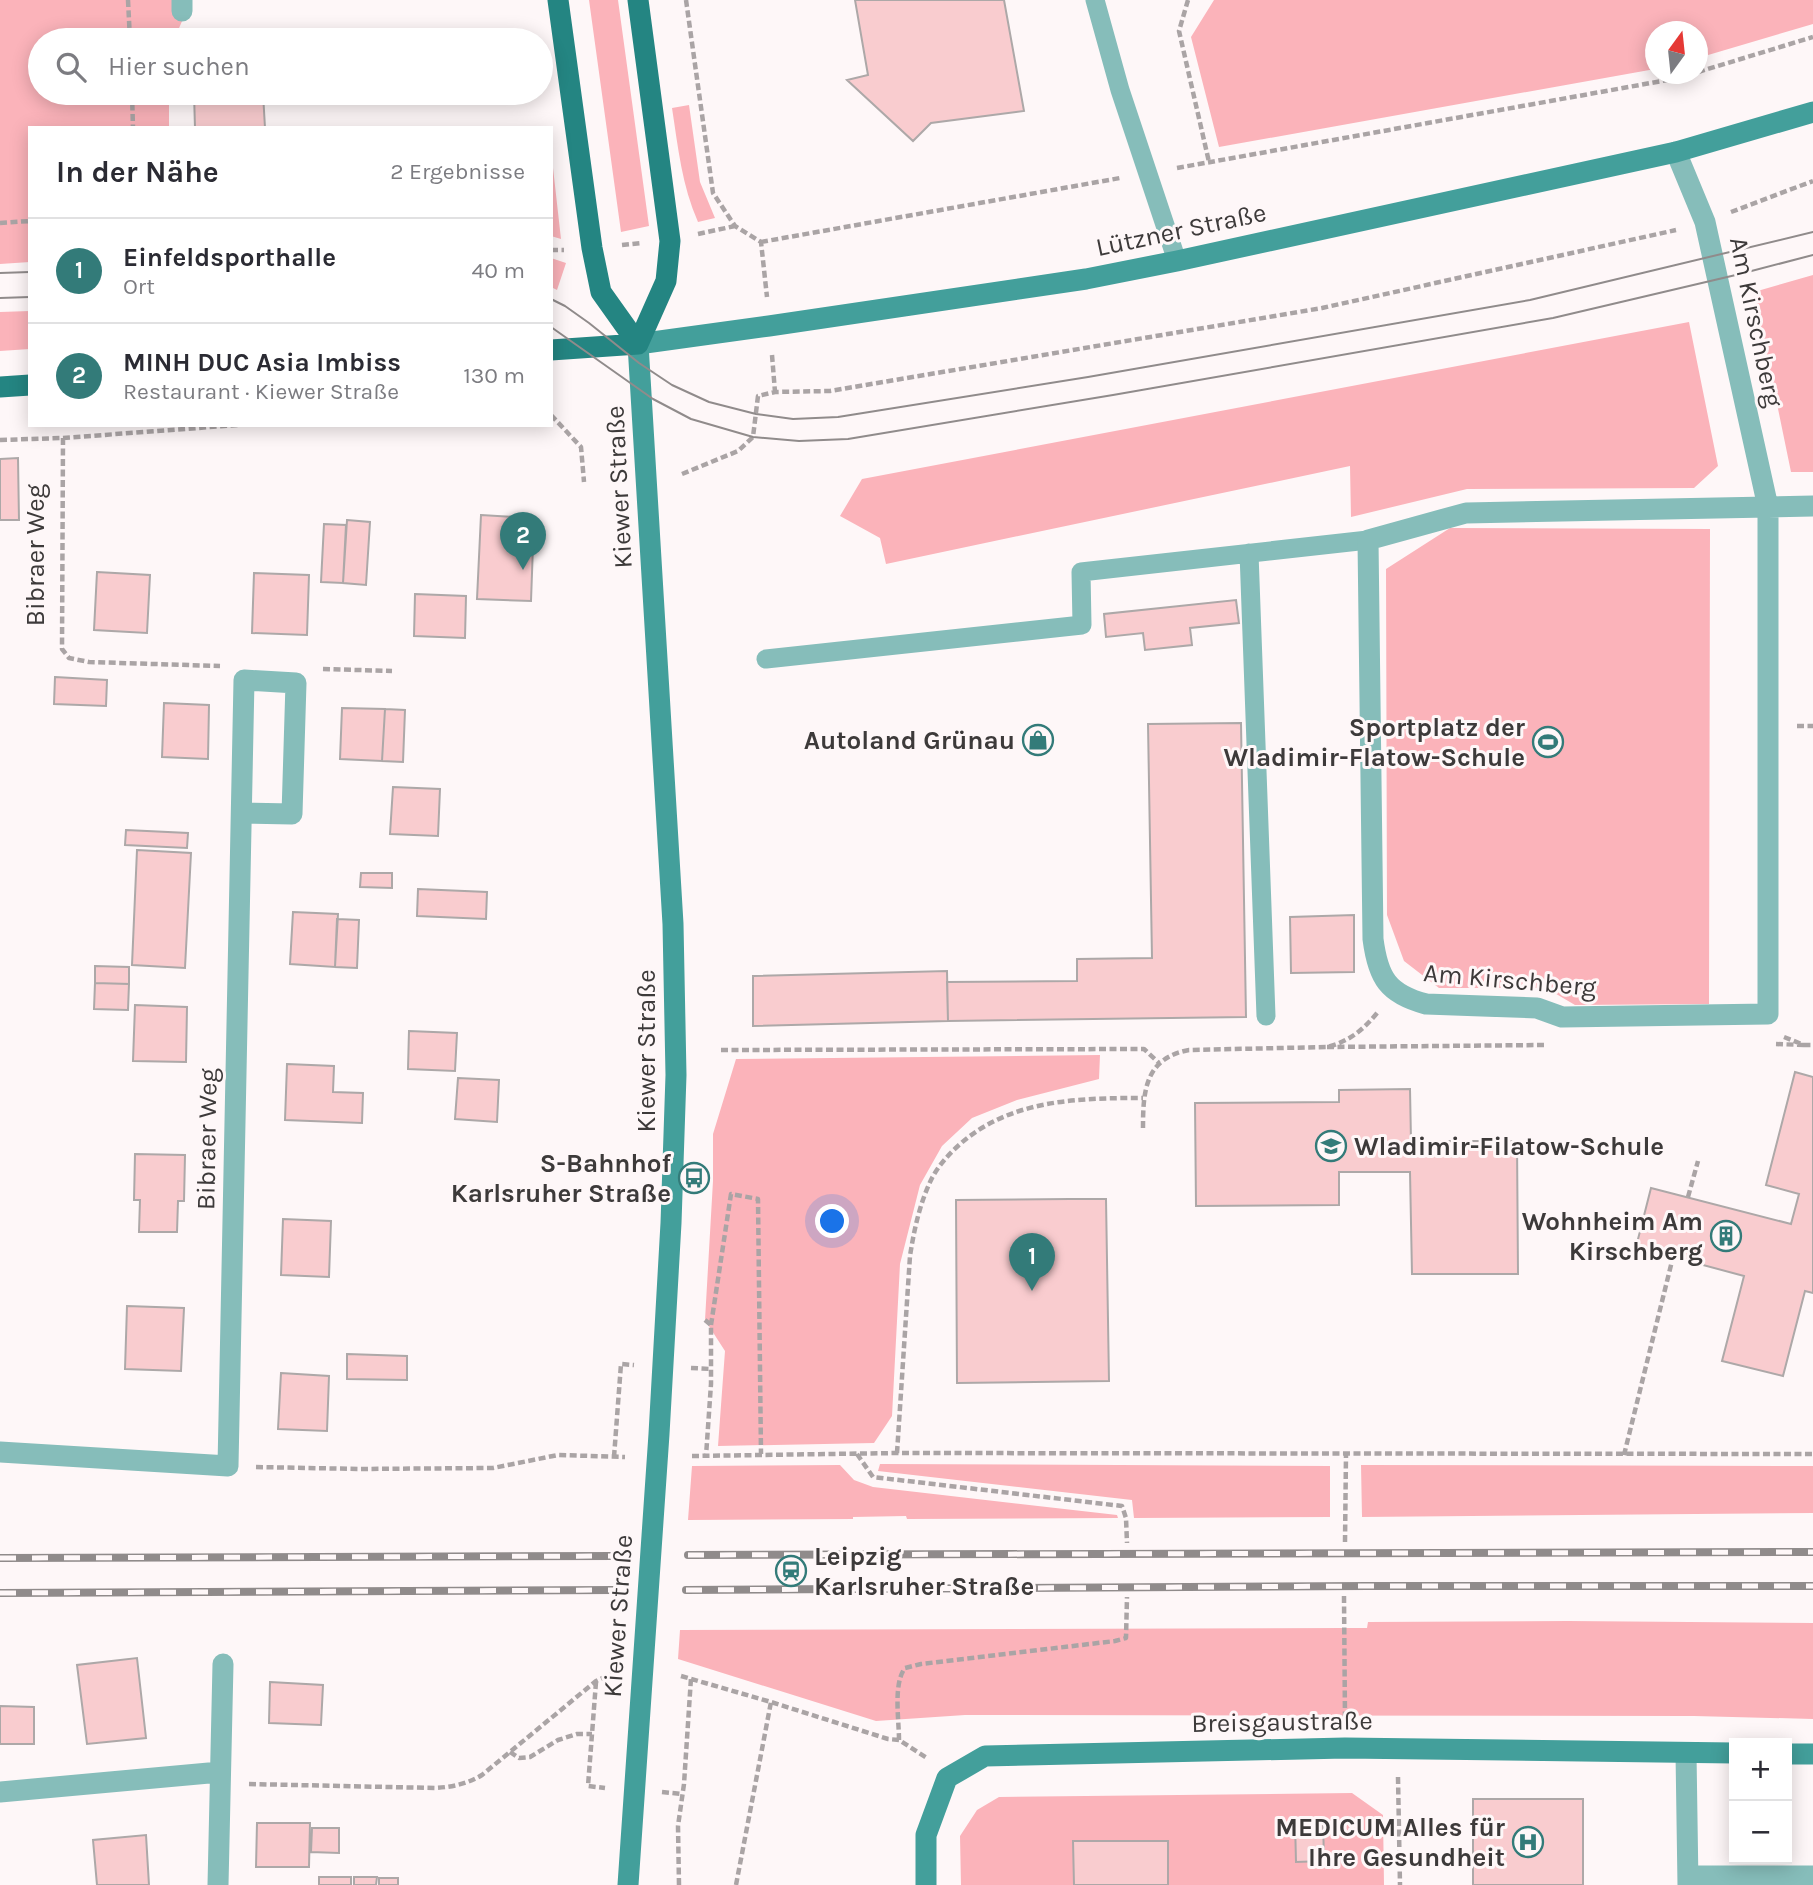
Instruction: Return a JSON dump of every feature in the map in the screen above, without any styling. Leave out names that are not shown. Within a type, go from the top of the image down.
[{"type":"main road","points":[[558,0],[592,248],[601,292],[638,344]]},
{"type":"main road","name":"Kiewer Straße","points":[[638,0],[670,241],[666,281],[638,344]]},
{"type":"main road","name":"Lützner Straße","points":[[553,350],[638,344]]},
{"type":"main road","points":[[0,387],[28,385]]},
{"type":"street","name":"Lützner Straße","points":[[638,344],[1086,279],[1177,261],[1676,152],[1813,111]]},
{"type":"street","name":"Am Kirschberg","points":[[1368,540],[1373,922],[1376,958],[1387,984],[1400,995],[1426,1004],[1537,1008],[1562,1017],[1768,1014],[1768,508],[1705,222],[1676,152]]},
{"type":"street","name":"Kiewer Straße","points":[[628,1885],[659,1434],[676,1075],[670,872],[638,344]]},
{"type":"street","points":[[1368,540],[1466,513],[1813,506]]},
{"type":"street","points":[[242,813],[292,814],[296,683],[244,680]]},
{"type":"street","name":"Bibraer Weg","points":[[228,1466],[244,680]]},
{"type":"street","points":[[0,1452],[228,1466]]},
{"type":"street","points":[[218,1885],[223,1664]]},
{"type":"street","name":"Breisgaustraße","points":[[926,1885],[926,1835],[947,1778],[985,1756],[1345,1748],[1729,1753]]},
{"type":"street","points":[[1686,1753],[1688,1880],[1813,1876]]},
{"type":"street","points":[[1792,1754],[1813,1754]]},
{"type":"street","points":[[0,1792],[220,1777]]},
{"type":"lane","points":[[1095,0],[1120,90],[1177,261]]},
{"type":"lane","points":[[766,659],[1082,625],[1081,572],[1368,540]]},
{"type":"lane","points":[[1249,553],[1266,1016]]},
{"type":"path","points":[[128,0],[129,28]]},
{"type":"path","points":[[685,0],[713,193],[735,226]]},
{"type":"path","points":[[1188,0],[1179,31],[1209,162]]},
{"type":"path","points":[[1708,69],[1813,37]]},
{"type":"path","points":[[761,242],[1645,84]]},
{"type":"path","points":[[132,105],[133,126]]},
{"type":"path","points":[[1742,208],[1813,181]]},
{"type":"path","points":[[0,223],[28,221]]},
{"type":"path","points":[[682,474],[738,451],[753,438],[758,396],[775,392],[830,391],[1322,308],[1662,234]]},
{"type":"path","points":[[553,417],[581,447],[584,482]]},
{"type":"path","points":[[0,440],[211,427]]},
{"type":"path","name":"Bibraer Weg","points":[[63,438],[62,649],[69,658],[89,662],[225,666],[236,671],[244,680]]},
{"type":"path","points":[[296,683],[312,668],[392,671]]},
{"type":"path","points":[[1143,1128],[1143,1098],[1149,1079],[1159,1063],[1173,1054],[1189,1051],[1327,1047],[1359,1034],[1379,1012]]},
{"type":"path","points":[[722,1050],[1144,1049],[1159,1063]]},
{"type":"path","points":[[897,1453],[910,1256],[924,1197],[943,1160],[979,1129],[1002,1117],[1024,1110],[1047,1103],[1090,1098],[1143,1098]]},
{"type":"path","points":[[1688,1197],[1698,1161]]},
{"type":"path","points":[[706,1456],[711,1369],[710,1325],[732,1194],[758,1199],[761,1454]]},
{"type":"path","points":[[1624,1455],[1673,1257]]},
{"type":"path","points":[[705,1320],[710,1325]]},
{"type":"path","points":[[614,1457],[621,1364],[641,1365]]},
{"type":"path","points":[[684,1368],[711,1369]]},
{"type":"path","points":[[692,1456],[897,1453],[1813,1454]]},
{"type":"path","points":[[857,1454],[873,1477],[1122,1507],[1126,1518],[1127,1543]]},
{"type":"path","points":[[1345,1542],[1346,1454]]},
{"type":"path","points":[[228,1466],[493,1468],[558,1455],[625,1457]]},
{"type":"path","points":[[1344,1596],[1345,1748]]},
{"type":"path","points":[[899,1740],[898,1685],[905,1668],[1126,1638],[1127,1597]]},
{"type":"path","points":[[220,1777],[456,1786],[474,1780],[596,1681],[613,1674]]},
{"type":"path","points":[[681,1676],[888,1739],[899,1740],[928,1759]]},
{"type":"path","points":[[679,1885],[678,1826],[691,1678]]},
{"type":"path","points":[[596,1681],[589,1786],[613,1788]]},
{"type":"path","points":[[736,1885],[771,1702]]},
{"type":"path","points":[[510,1752],[519,1758],[530,1757],[558,1740],[577,1734],[592,1734]]},
{"type":"path","points":[[1397,1749],[1400,1885]]},
{"type":"path","points":[[654,1791],[682,1794]]},
{"type":"shaded area","points":[[0,0],[191,0],[179,28],[28,28],[28,105],[169,105],[169,126],[28,126],[28,262],[0,264]]},
{"type":"shaded area","points":[[589,0],[618,0],[649,226],[621,232]]},
{"type":"shaded area","points":[[1214,0],[1813,0],[1813,24],[1708,55],[1708,21],[1645,21],[1645,71],[1219,147],[1191,37]]},
{"type":"shaded area","points":[[689,105],[700,182],[715,218],[698,222],[684,180],[672,108]]},
{"type":"shaded area","points":[[553,168],[561,239],[553,237]]},
{"type":"shaded area","points":[[553,259],[566,263],[557,290],[553,288]]},
{"type":"shaded area","points":[[1813,275],[1813,472],[1791,472],[1754,292]]},
{"type":"shaded area","points":[[28,311],[28,349],[0,351],[0,312]]},
{"type":"shaded area","points":[[1689,322],[1718,466],[1694,488],[1467,489],[1351,517],[1350,466],[886,564],[880,538],[840,516],[862,479]]},
{"type":"shaded area","name":"Sportplatz der Wladimir-Flatow-Schule","points":[[1450,528],[1710,529],[1709,1004],[1575,1005],[1546,988],[1439,988],[1404,961],[1387,915],[1386,569]]},
{"type":"shaded area","points":[[1100,1055],[1099,1079],[1017,1100],[972,1118],[942,1146],[920,1185],[900,1264],[892,1416],[874,1443],[718,1446],[725,1351],[705,1320],[713,1134],[736,1059]]},
{"type":"shaded area","points":[[880,1464],[1330,1466],[1330,1517],[1134,1518],[1132,1500],[878,1471]]},
{"type":"shaded area","points":[[840,1465],[854,1480],[873,1487],[1117,1515],[1118,1518],[907,1519],[906,1516],[688,1520],[692,1466]]},
{"type":"shaded area","points":[[1361,1465],[1813,1466],[1813,1513],[1362,1517]]},
{"type":"shaded area","points":[[1368,1622],[1813,1623],[1813,1719],[1694,1716],[965,1715],[876,1721],[678,1659],[680,1630],[1367,1628]]},
{"type":"shaded area","points":[[1352,1793],[1383,1815],[1384,1885],[961,1885],[960,1836],[977,1810],[999,1797]]},
{"type":"building","points":[[855,0],[1004,0],[1024,111],[931,123],[913,141],[847,80],[868,75]]},
{"type":"building","points":[[194,105],[264,105],[265,126],[195,126]]},
{"type":"building","points":[[18,458],[19,520],[0,520],[0,459]]},
{"type":"building","points":[[481,515],[534,518],[531,601],[477,599]]},
{"type":"building","points":[[347,520],[370,522],[366,585],[343,583]]},
{"type":"building","points":[[324,524],[346,525],[343,583],[321,582]]},
{"type":"building","points":[[97,572],[150,575],[147,633],[94,630]]},
{"type":"building","points":[[254,573],[309,575],[307,635],[252,633]]},
{"type":"building","points":[[415,594],[466,596],[465,638],[414,636]]},
{"type":"building","points":[[1236,600],[1239,623],[1190,628],[1192,645],[1145,650],[1143,633],[1106,637],[1104,614]]},
{"type":"building","points":[[55,677],[107,680],[106,706],[54,704]]},
{"type":"building","points":[[164,703],[209,705],[208,759],[162,757]]},
{"type":"building","points":[[342,708],[385,709],[382,761],[340,759]]},
{"type":"building","points":[[385,709],[405,710],[403,762],[382,761]]},
{"type":"building","points":[[1241,723],[1246,1017],[948,1021],[947,982],[1077,981],[1077,959],[1152,958],[1148,724]]},
{"type":"building","points":[[393,787],[440,789],[438,836],[390,834]]},
{"type":"building","points":[[126,830],[188,833],[187,848],[125,845]]},
{"type":"building","points":[[137,850],[191,853],[185,968],[132,965]]},
{"type":"building","points":[[361,873],[392,873],[392,888],[360,887]]},
{"type":"building","points":[[418,889],[487,892],[486,919],[417,916]]},
{"type":"building","points":[[293,912],[338,914],[335,967],[290,964]]},
{"type":"building","points":[[1354,915],[1354,972],[1291,973],[1290,917]]},
{"type":"building","points":[[337,919],[359,920],[357,968],[335,967]]},
{"type":"building","points":[[95,966],[129,967],[129,984],[95,983]]},
{"type":"building","points":[[947,971],[948,1021],[753,1026],[753,976]]},
{"type":"building","points":[[95,983],[129,984],[128,1010],[94,1009]]},
{"type":"building","points":[[135,1005],[187,1007],[186,1062],[133,1061]]},
{"type":"building","points":[[409,1031],[457,1033],[455,1071],[408,1069]]},
{"type":"building","points":[[287,1064],[334,1066],[333,1092],[363,1093],[362,1123],[285,1120]]},
{"type":"building","name":"Wohnheim Am Kirschberg","points":[[1795,1072],[1813,1077],[1813,1293],[1805,1291],[1783,1376],[1722,1361],[1744,1276],[1636,1247],[1651,1188],[1791,1224],[1799,1194],[1766,1185]]},
{"type":"building","points":[[458,1078],[499,1080],[497,1122],[455,1119]]},
{"type":"building","points":[[1410,1089],[1411,1141],[1517,1141],[1518,1274],[1412,1274],[1410,1172],[1339,1172],[1339,1205],[1196,1206],[1195,1103],[1339,1102],[1339,1090]]},
{"type":"building","points":[[135,1154],[185,1155],[184,1201],[178,1201],[177,1232],[139,1232],[140,1200],[134,1200]]},
{"type":"building","points":[[1106,1199],[1109,1381],[957,1383],[956,1200]]},
{"type":"building","points":[[283,1219],[331,1221],[329,1277],[281,1275]]},
{"type":"building","points":[[127,1306],[184,1308],[181,1371],[125,1369]]},
{"type":"building","points":[[347,1354],[407,1356],[407,1380],[347,1379]]},
{"type":"building","points":[[281,1373],[329,1376],[327,1431],[278,1429]]},
{"type":"building","points":[[137,1658],[146,1738],[87,1744],[77,1665]]},
{"type":"building","points":[[270,1682],[323,1685],[321,1725],[269,1723]]},
{"type":"building","points":[[0,1706],[34,1707],[34,1744],[0,1744]]},
{"type":"building","name":"MEDICUM Alles für Ihre Gesundheit","points":[[1473,1799],[1583,1799],[1583,1885],[1473,1885]]},
{"type":"building","points":[[1323,1820],[1324,1861],[1296,1862],[1295,1821]]},
{"type":"building","points":[[257,1823],[310,1823],[309,1867],[256,1867]]},
{"type":"building","points":[[312,1828],[339,1828],[339,1853],[311,1852]]},
{"type":"building","points":[[146,1835],[149,1885],[97,1885],[93,1840]]},
{"type":"building","points":[[1073,1841],[1168,1841],[1168,1885],[1074,1885]]},
{"type":"building","points":[[319,1877],[351,1877],[351,1885],[319,1885]]},
{"type":"building","points":[[354,1877],[377,1877],[376,1885],[354,1885]]},
{"type":"building","points":[[379,1878],[398,1878],[398,1885],[379,1885]]},
{"type":"tram line","points":[[553,300],[589,323],[639,363],[672,385],[709,402],[756,414],[793,419],[838,417],[1088,377],[1530,300],[1813,232]]},
{"type":"tram line","points":[[553,328],[653,399],[691,419],[753,437],[799,441],[848,439],[1553,318],[1813,255]]},
{"type":"tram line","points":[[0,273],[28,272]]},
{"type":"tram line","points":[[0,298],[28,297]]},
{"type":"railway","points":[[688,1555],[1813,1552]]},
{"type":"railway","points":[[0,1558],[619,1556]]},
{"type":"railway","points":[[686,1590],[1813,1586]]},
{"type":"railway","points":[[0,1593],[616,1590]]},
{"type":"place","name":"MINH DUC Asia Imbiss","points":[[523,570]]},
{"type":"place","name":"Autoland Grünau","points":[[1038,740]]},
{"type":"place","name":"Sportplatz der Wladimir-Flatow-Schule","points":[[1548,742]]},
{"type":"place","name":"Wladimir-Filatow-Schule","points":[[1331,1146]]},
{"type":"place","name":"S-Bahnhof Karlsruher Straße","points":[[694,1178]]},
{"type":"place","name":"Wohnheim Am Kirschberg","points":[[1726,1236]]},
{"type":"place","name":"Einfeldsporthalle","points":[[1032,1291]]},
{"type":"place","name":"Leipzig Karlsruher Straße","points":[[791,1571]]},
{"type":"place","name":"MEDICUM Alles für Ihre Gesundheit","points":[[1528,1842]]}]
